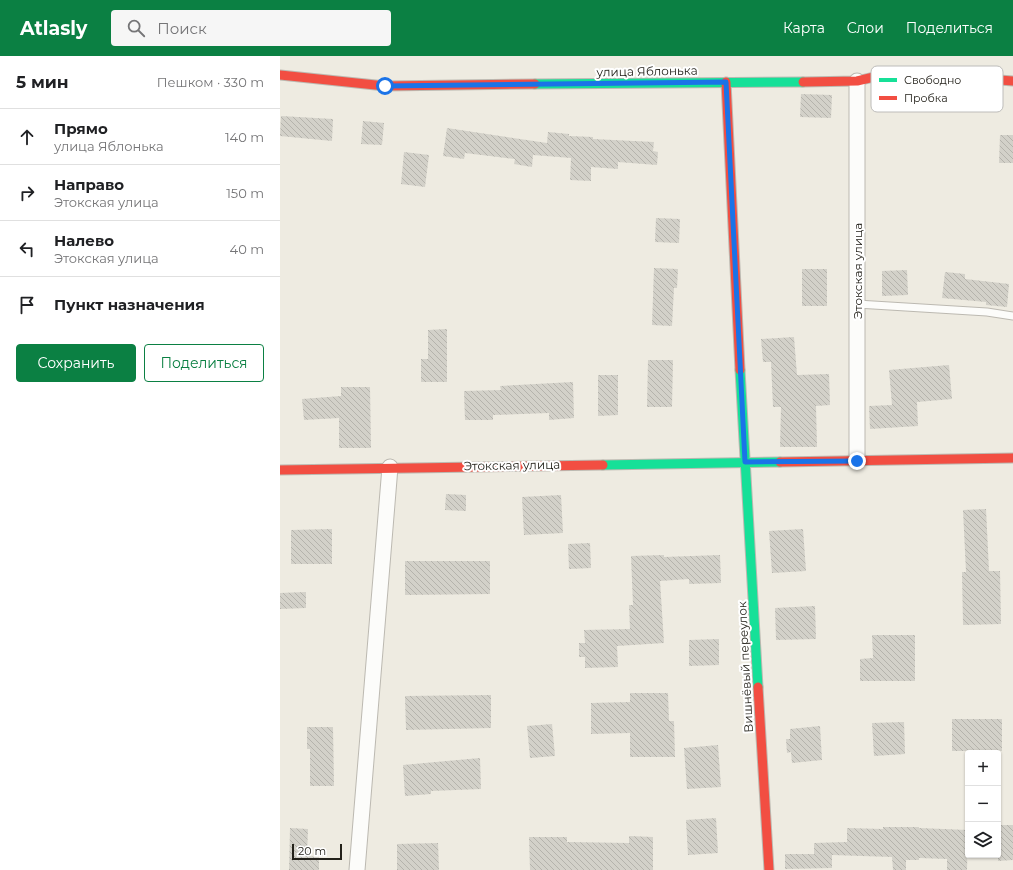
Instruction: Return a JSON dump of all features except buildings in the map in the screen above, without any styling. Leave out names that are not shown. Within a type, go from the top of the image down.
[{"type":"street","name":"улица Яблонька","points":[[280,75],[385,86],[857,81],[871,78]]},
{"type":"street","name":"улица Яблонька","points":[[1003,80],[1013,81]]},
{"type":"street","name":"Этокская улица","points":[[857,81],[857,461]]},
{"type":"street","points":[[726,82],[745,462]]},
{"type":"street","name":"Этокская улица","points":[[280,470],[1013,458]]},
{"type":"street","name":"Вишнёвый переулок","points":[[745,462],[769,870]]},
{"type":"street","points":[[357,870],[390,467]]},
{"type":"lane","points":[[857,304],[987,312],[1013,316]]},
{"type":"traffic: fast","points":[[535,84],[803,82]]},
{"type":"traffic: fast","points":[[740,370],[758,687]]},
{"type":"traffic: fast","points":[[603,465],[780,462]]},
{"type":"traffic: jam","points":[[280,75],[385,86],[535,84]]},
{"type":"traffic: jam","points":[[803,82],[857,81],[871,78]]},
{"type":"traffic: jam","points":[[1003,80],[1013,81]]},
{"type":"traffic: jam","points":[[726,82],[740,370]]},
{"type":"traffic: jam","points":[[780,462],[1013,458]]},
{"type":"traffic: jam","points":[[280,470],[603,465]]},
{"type":"traffic: jam","points":[[758,687],[769,870]]},
{"type":"route","points":[[385,86],[726,82],[745,462],[857,461]]}]
